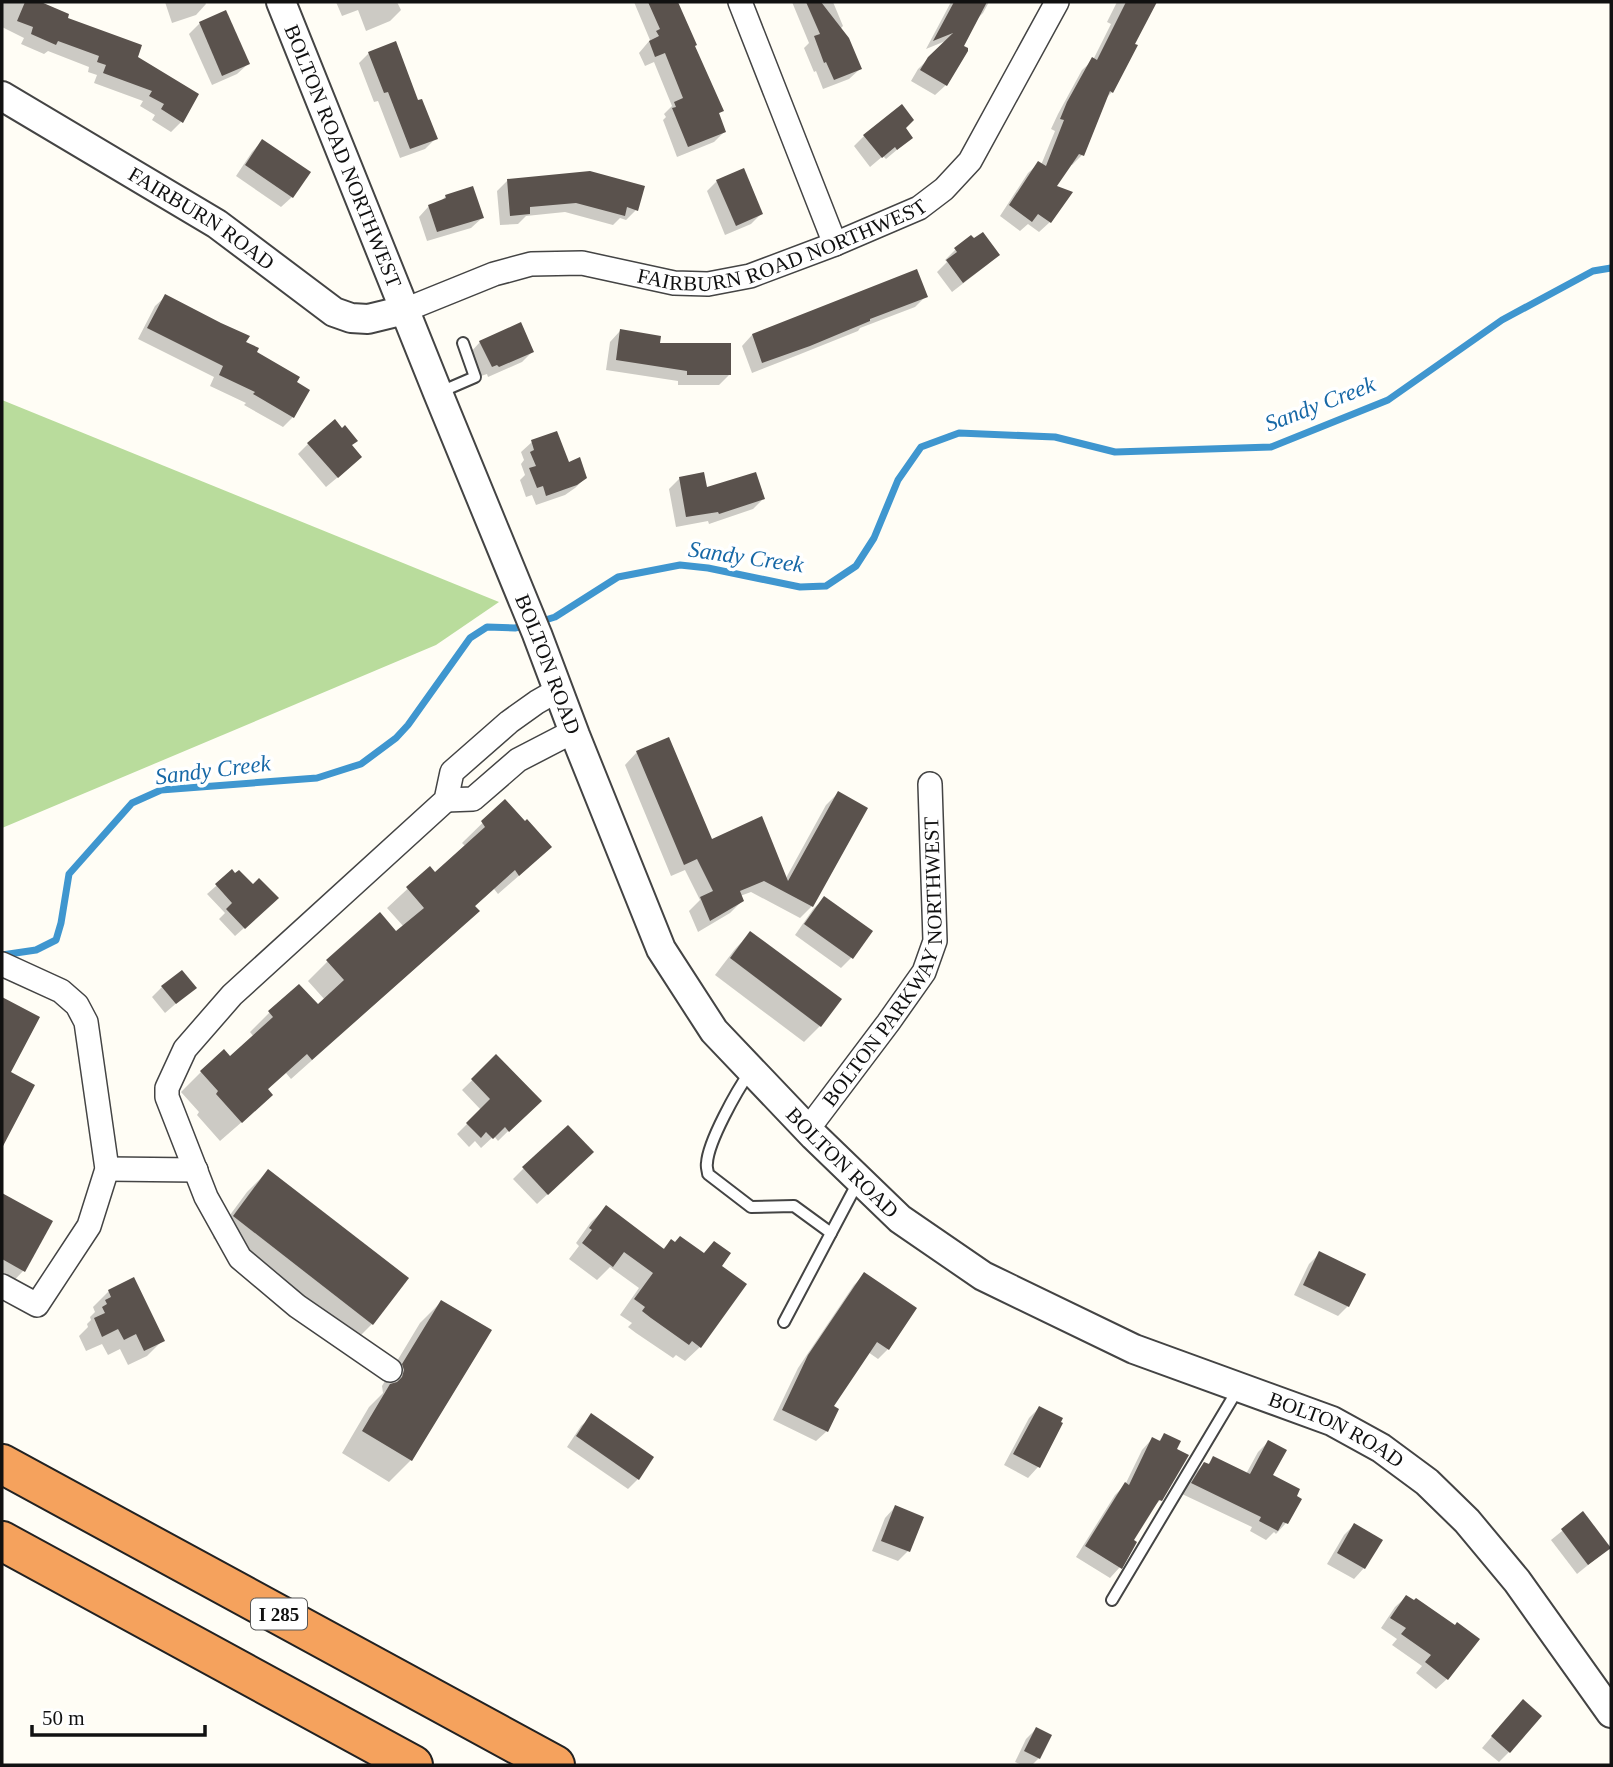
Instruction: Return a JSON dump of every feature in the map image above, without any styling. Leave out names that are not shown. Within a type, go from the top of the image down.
[{"type":"highway","name":"I 285","points":[[2,1464],[555,1765]]},
{"type":"highway","points":[[2,1541],[413,1765]]},
{"type":"street","name":"BOLTON ROAD NORTHWEST","points":[[281,2],[405,310]]},
{"type":"street","points":[[740,2],[835,244]]},
{"type":"street","name":"FAIRBURN ROAD NORTHWEST","points":[[405,310],[494,274],[531,264],[582,263],[674,282],[708,284],[750,276],[919,208],[944,189],[970,161],[1057,2]]},
{"type":"street","name":"FAIRBURN ROAD","points":[[2,96],[217,225],[334,312],[351,318],[368,318],[405,310]]},
{"type":"street","name":"BOLTON ROAD","points":[[405,310],[522,596],[661,949],[714,1031],[808,1129],[900,1219],[983,1276],[1133,1349],[1332,1421],[1381,1448],[1427,1482],[1467,1521],[1517,1581],[1611,1713]]},
{"type":"street","points":[[390,1370],[297,1306],[240,1258],[206,1197],[167,1097],[167,1088],[185,1049],[232,995],[446,800],[452,772],[509,722],[558,690]]},
{"type":"street","points":[[446,800],[473,799],[519,760],[574,731]]},
{"type":"street","points":[[492,736],[514,764]]},
{"type":"street","name":"BOLTON PARKWAY NORTHWEST","points":[[808,1129],[924,972],[935,941],[930,784]]},
{"type":"street","points":[[2,964],[61,991],[77,1005],[86,1022],[107,1169],[89,1226],[37,1305],[2,1286]]},
{"type":"street","points":[[107,1169],[195,1170]]},
{"type":"lane","points":[[438,394],[475,377],[463,343]]},
{"type":"lane","points":[[751,1070],[737,1090],[711,1145],[707,1163],[708,1174],[751,1207],[794,1206],[831,1233]]},
{"type":"lane","points":[[784,1322],[860,1180]]},
{"type":"lane","points":[[1112,1600],[1240,1387]]},
{"type":"green space","points":[[2,400],[499,602],[436,645],[2,828]]},
{"type":"building","points":[[25,2],[41,2],[69,14],[68,18],[142,45],[138,57],[199,94],[183,123],[161,109],[164,104],[149,96],[152,91],[103,73],[106,65],[97,62],[99,56],[58,41],[56,45],[31,34],[33,27],[17,21]]},
{"type":"building","points":[[648,2],[678,2],[724,111],[719,113],[726,132],[688,147],[672,108],[676,107],[674,102],[683,98],[665,53],[655,57],[649,41],[659,36],[656,31],[660,29]]},
{"type":"building","points":[[806,2],[821,2],[849,38],[862,69],[834,80],[814,36],[820,34]]},
{"type":"building","points":[[954,2],[987,2],[964,46],[968,51],[947,86],[920,70],[928,57],[953,33],[933,41]]},
{"type":"building","points":[[1126,2],[1157,2],[1113,93],[1110,91],[1084,156],[1079,154],[1057,186],[1073,192],[1051,223],[1038,214],[1032,222],[1009,205],[1038,161],[1046,166],[1064,120],[1060,119],[1067,102],[1092,57],[1097,60]]},
{"type":"building","points":[[226,10],[250,64],[222,76],[199,22]]},
{"type":"building","points":[[396,41],[418,100],[422,99],[438,139],[410,149],[388,92],[384,93],[368,52]]},
{"type":"building","points":[[902,104],[914,120],[906,128],[913,138],[897,150],[895,147],[882,158],[863,135]]},
{"type":"building","points":[[262,139],[311,172],[293,198],[245,165]]},
{"type":"building","points":[[744,168],[763,214],[736,226],[716,180]]},
{"type":"building","points":[[590,171],[645,186],[638,211],[627,207],[625,216],[576,203],[530,207],[530,214],[510,216],[507,179]]},
{"type":"building","points":[[473,186],[484,218],[437,232],[428,205],[446,198],[445,195]]},
{"type":"building","points":[[983,232],[1000,255],[963,283],[946,260],[957,252],[954,248],[971,235],[974,238]]},
{"type":"building","points":[[917,269],[928,297],[762,363],[752,334]]},
{"type":"building","points":[[165,294],[250,336],[246,342],[259,348],[257,352],[300,377],[297,382],[310,390],[294,418],[253,394],[255,392],[219,375],[223,366],[147,328]]},
{"type":"building","points":[[521,322],[534,352],[499,367],[492,367],[479,341]]},
{"type":"building","points":[[620,329],[661,336],[660,343],[731,343],[731,375],[687,375],[687,371],[616,360]]},
{"type":"building","points":[[335,419],[342,428],[345,425],[358,441],[352,445],[362,457],[338,478],[307,443]]},
{"type":"building","points":[[557,431],[569,462],[580,457],[587,478],[577,485],[546,496],[543,486],[537,488],[529,468],[536,466],[530,452],[534,450],[531,440]]},
{"type":"building","points":[[704,472],[707,487],[756,472],[765,499],[719,514],[686,517],[679,477]]},
{"type":"building","points":[[669,737],[712,839],[762,816],[788,881],[838,791],[868,808],[813,907],[764,881],[740,891],[744,901],[710,921],[700,897],[713,891],[697,859],[684,865],[636,751]]},
{"type":"building","points":[[505,799],[552,847],[519,876],[515,870],[475,906],[480,911],[312,1060],[307,1054],[268,1089],[273,1095],[242,1123],[200,1071],[224,1049],[230,1056],[273,1017],[268,1011],[299,984],[318,1004],[344,980],[326,960],[380,912],[396,931],[424,908],[406,887],[430,866],[435,872],[485,827],[481,821]]},
{"type":"building","points":[[232,869],[235,873],[239,870],[253,884],[259,878],[279,898],[245,929],[226,909],[232,903],[215,884]]},
{"type":"building","points":[[824,896],[873,931],[853,959],[804,924]]},
{"type":"building","points":[[750,931],[842,999],[821,1027],[730,958]]},
{"type":"building","points":[[182,970],[197,988],[176,1004],[161,986]]},
{"type":"building","points":[[2,997],[40,1017],[11,1072],[35,1085],[2,1148]]},
{"type":"building","points":[[496,1054],[542,1101],[509,1132],[505,1127],[493,1139],[486,1132],[481,1138],[466,1123],[490,1099],[471,1079]]},
{"type":"building","points":[[568,1125],[594,1152],[548,1195],[522,1167]]},
{"type":"building","points":[[268,1169],[409,1278],[373,1325],[233,1216]]},
{"type":"building","points":[[2,1193],[53,1221],[25,1272],[2,1259]]},
{"type":"building","points":[[606,1205],[664,1249],[671,1239],[675,1242],[680,1236],[704,1253],[714,1241],[731,1253],[722,1266],[747,1284],[701,1348],[692,1341],[689,1345],[651,1318],[642,1311],[645,1307],[634,1299],[653,1273],[624,1252],[613,1267],[582,1243]]},
{"type":"building","points":[[1319,1251],[1366,1274],[1349,1307],[1303,1285]]},
{"type":"building","points":[[864,1272],[917,1308],[889,1350],[877,1342],[834,1406],[839,1409],[828,1432],[782,1410],[808,1355]]},
{"type":"building","points":[[134,1277],[165,1341],[144,1351],[136,1334],[124,1340],[118,1329],[102,1337],[94,1318],[105,1313],[102,1307],[107,1304],[105,1300],[111,1297],[108,1290]]},
{"type":"building","points":[[441,1300],[492,1330],[412,1461],[362,1431],[390,1384],[402,1377],[402,1364]]},
{"type":"building","points":[[1039,1406],[1063,1418],[1040,1468],[1013,1454]]},
{"type":"building","points":[[591,1413],[654,1457],[639,1480],[576,1436]]},
{"type":"building","points":[[1164,1433],[1181,1441],[1177,1449],[1189,1455],[1162,1501],[1159,1500],[1134,1540],[1137,1542],[1122,1569],[1085,1546],[1125,1482],[1129,1485],[1152,1437],[1160,1441]]},
{"type":"building","points":[[1268,1440],[1287,1450],[1273,1475],[1300,1489],[1297,1496],[1302,1499],[1288,1524],[1283,1522],[1278,1531],[1259,1521],[1261,1517],[1191,1483],[1204,1462],[1209,1464],[1213,1456],[1250,1474]]},
{"type":"building","points":[[895,1505],[924,1517],[910,1552],[881,1541]]},
{"type":"building","points":[[1583,1511],[1611,1548],[1588,1565],[1561,1529]]},
{"type":"building","points":[[1354,1523],[1383,1540],[1365,1569],[1337,1553]]},
{"type":"building","points":[[1406,1595],[1414,1600],[1416,1598],[1455,1625],[1457,1622],[1480,1639],[1448,1680],[1425,1662],[1431,1655],[1401,1634],[1406,1628],[1390,1618]]},
{"type":"building","points":[[1523,1699],[1542,1716],[1510,1753],[1491,1736]]},
{"type":"building","points":[[1036,1727],[1052,1735],[1040,1759],[1024,1751]]},
{"type":"waterway","name":"Sandy Creek","points":[[539,622],[555,617],[618,577],[680,565],[800,587],[826,586],[856,566],[874,538],[898,480],[921,447],[959,433],[1055,437],[1115,452],[1271,447],[1388,400],[1502,320],[1593,271],[1611,268]]},
{"type":"waterway","name":"Sandy Creek","points":[[2,955],[36,950],[56,940],[69,874],[132,803],[161,790],[317,778],[361,764],[396,738],[408,725],[470,638],[487,627],[515,628],[528,625]]}]
